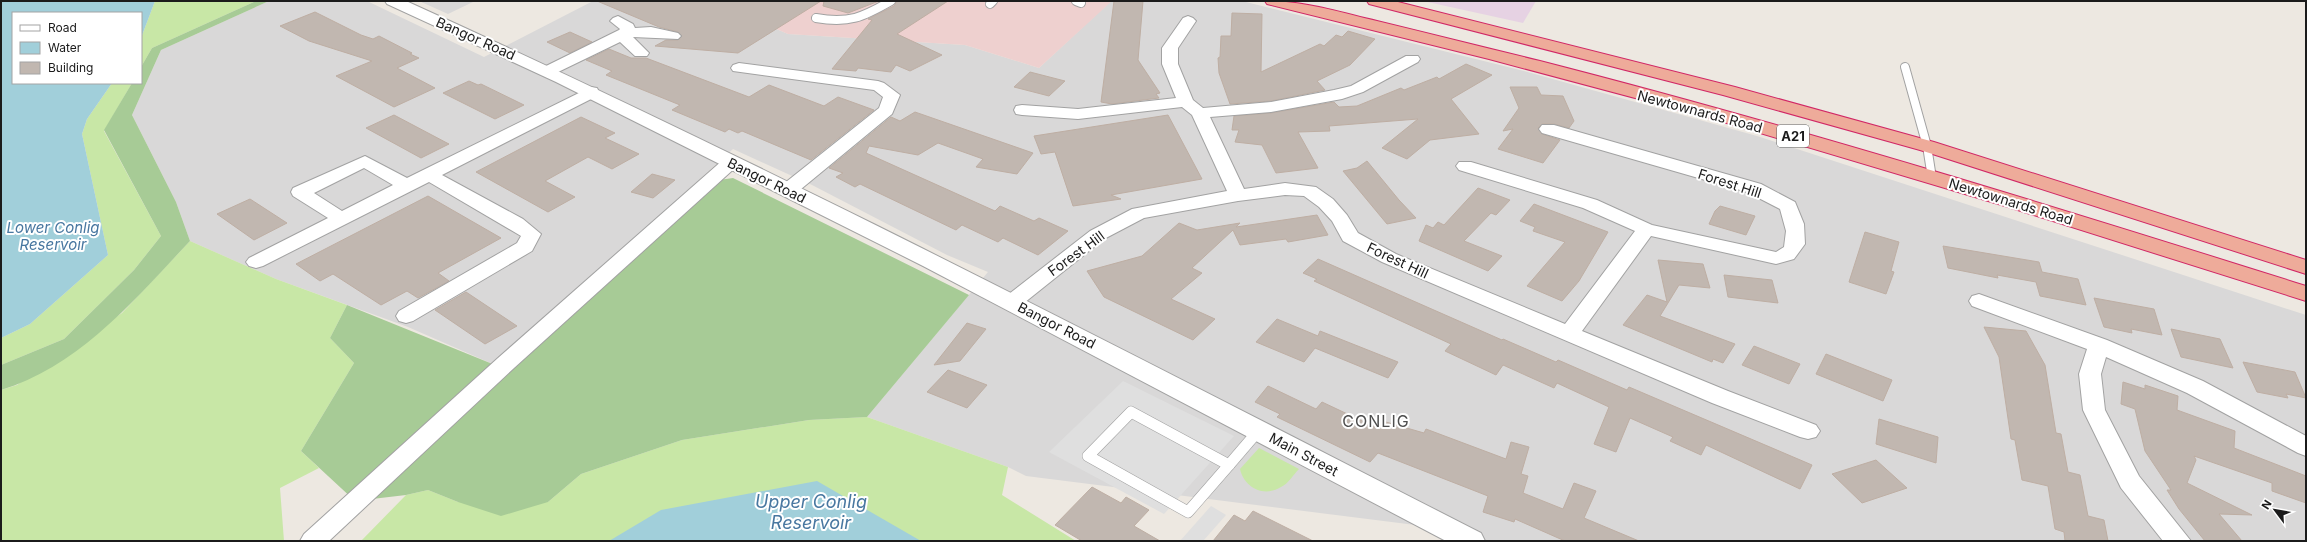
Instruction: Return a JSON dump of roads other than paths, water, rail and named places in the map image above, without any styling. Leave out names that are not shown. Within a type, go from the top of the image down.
[{"type":"highway","name":"Newtownards Road","points":[[1273,1],[1405,33],[1716,114],[2049,212],[2306,294]]},
{"type":"highway","name":"Newtownards Road","points":[[1375,1],[1729,91],[1927,146],[2306,267]]},
{"type":"street","name":"Bangor Road","points":[[392,1],[548,71],[591,92],[1137,366]]},
{"type":"street","points":[[1188,21],[1170,48],[1170,64],[1238,195]]},
{"type":"street","points":[[548,71],[622,30],[651,32],[673,36]]},
{"type":"street","points":[[622,30],[641,53]]},
{"type":"street","points":[[1022,110],[1078,114],[1193,108],[1271,107],[1336,95],[1357,89],[1412,59]]},
{"type":"street","points":[[739,68],[878,86],[892,95],[886,110],[788,190]]},
{"type":"street","points":[[256,262],[591,92]]},
{"type":"street","name":"Forest Hill","points":[[1465,166],[1590,204],[1646,229],[1776,258],[1788,254],[1795,243],[1795,224],[1788,206],[1754,188],[1548,129]]},
{"type":"street","points":[[342,219],[300,192],[365,161],[408,186]]},
{"type":"street","points":[[312,541],[506,363],[730,163]]},
{"type":"street","points":[[406,316],[525,247],[531,234],[516,223],[430,175]]},
{"type":"street","name":"Forest Hill","points":[[1012,302],[1097,235],[1139,213],[1238,195],[1285,189],[1309,191],[1326,203],[1340,219],[1350,237],[1389,258],[1720,397],[1808,431]]},
{"type":"street","points":[[1569,334],[1646,229]]},
{"type":"street","points":[[1979,300],[2100,345],[2195,387],[2306,447]]},
{"type":"street","points":[[2100,345],[2090,374],[2094,410],[2130,482],[2178,541]]},
{"type":"street","name":"Main Street","points":[[1137,366],[1471,541]]},
{"type":"lane","points":[[816,18],[838,22],[860,19],[891,1]]},
{"type":"lane","points":[[1905,67],[1927,146],[1932,178]]},
{"type":"lane","points":[[1230,465],[1131,412],[1088,456],[1188,512],[1230,465],[1259,430]]},
{"type":"water","name":"Lower Conlig Reservoir","points":[[1,1],[155,1],[142,35],[142,12],[12,12],[12,84],[111,84],[87,119],[82,134],[108,255],[30,324],[1,338]]},
{"type":"water","name":"Upper Conlig Reservoir","points":[[817,481],[921,541],[609,541],[661,510]]},
{"type":"district","name":"CONLIG","points":[[1376,421]]}]
